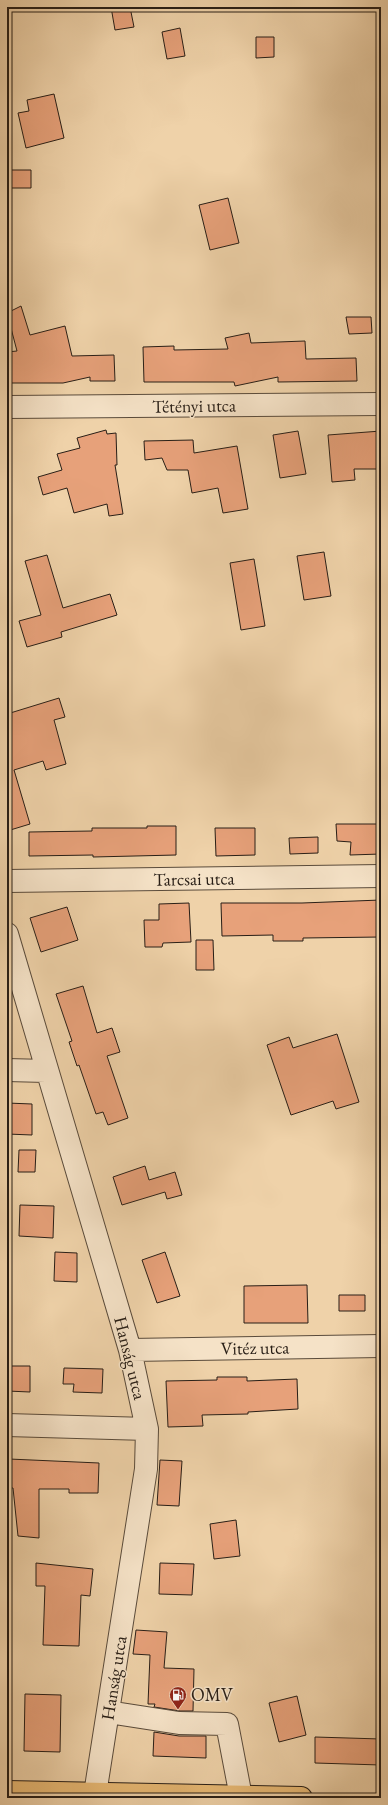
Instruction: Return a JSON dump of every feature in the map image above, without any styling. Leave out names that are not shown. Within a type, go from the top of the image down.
[{"type":"main road","points":[[7,1792],[96,1796],[301,1798]]},
{"type":"street","name":"Tétényi utca","points":[[7,408],[381,404]]},
{"type":"street","name":"Tarcsai utca","points":[[7,881],[381,876]]},
{"type":"street","name":"Hanság utca","points":[[7,934],[46,1071],[130,1350],[147,1429],[146,1469],[96,1796]]},
{"type":"street","points":[[7,1070],[46,1071]]},
{"type":"street","name":"Vitéz utca","points":[[130,1350],[381,1346]]},
{"type":"street","points":[[7,1425],[147,1429]]},
{"type":"street","points":[[108,1712],[179,1723],[227,1724],[241,1797]]},
{"type":"building","points":[[111,7],[130,7],[134,27],[115,30]]},
{"type":"building","points":[[180,28],[185,56],[167,59],[162,32]]},
{"type":"building","points":[[256,37],[274,37],[274,57],[256,58]]},
{"type":"building","points":[[54,94],[64,138],[26,148],[18,113],[29,111],[27,100]]},
{"type":"building","points":[[7,170],[31,170],[31,188],[7,188]]},
{"type":"building","points":[[228,198],[239,243],[210,250],[199,205]]},
{"type":"building","points":[[21,306],[30,335],[65,326],[72,356],[114,355],[115,381],[90,381],[90,377],[63,383],[7,383],[7,352],[17,351],[7,313]]},
{"type":"building","points":[[346,317],[371,317],[372,333],[349,334]]},
{"type":"building","points":[[249,333],[251,343],[305,341],[306,359],[356,358],[357,381],[278,382],[278,377],[235,386],[234,382],[144,382],[143,347],[174,346],[174,350],[228,349],[225,338]]},
{"type":"building","points":[[106,430],[107,434],[116,433],[117,465],[115,465],[123,514],[109,516],[107,504],[74,513],[67,488],[43,495],[38,477],[62,470],[57,454],[80,448],[77,438]]},
{"type":"building","points":[[298,431],[306,474],[280,478],[273,435]]},
{"type":"building","points":[[381,431],[381,469],[354,469],[355,480],[332,482],[328,435]]},
{"type":"building","points":[[193,440],[194,453],[237,446],[248,509],[223,513],[218,488],[192,493],[188,470],[167,470],[162,458],[145,460],[144,441]]},
{"type":"building","points":[[324,552],[331,596],[304,600],[297,556]]},
{"type":"building","points":[[47,555],[63,608],[110,594],[117,615],[61,632],[62,637],[27,647],[19,621],[41,615],[25,561]]},
{"type":"building","points":[[254,559],[265,626],[241,630],[230,563]]},
{"type":"building","points":[[59,698],[65,717],[54,720],[66,764],[46,770],[43,761],[14,770],[30,824],[7,831],[7,714]]},
{"type":"building","points":[[336,824],[381,824],[381,854],[350,855],[351,842],[337,841]]},
{"type":"building","points":[[147,826],[176,826],[176,855],[93,857],[93,855],[29,856],[29,832],[92,831],[92,828],[147,828]]},
{"type":"building","points":[[215,828],[255,828],[255,855],[216,856]]},
{"type":"building","points":[[318,837],[318,853],[290,854],[289,838]]},
{"type":"building","points":[[381,900],[381,937],[303,938],[303,941],[273,941],[273,935],[222,936],[221,903],[302,903]]},
{"type":"building","points":[[189,903],[191,942],[163,943],[162,947],[145,947],[144,920],[159,920],[159,904]]},
{"type":"building","points":[[67,907],[78,940],[41,952],[30,918]]},
{"type":"building","points":[[196,940],[213,940],[214,970],[196,970]]},
{"type":"building","points":[[83,986],[97,1033],[112,1028],[120,1052],[107,1056],[128,1118],[108,1125],[103,1112],[96,1114],[79,1065],[77,1066],[69,1042],[72,1041],[56,994]]},
{"type":"building","points":[[337,1034],[359,1102],[336,1109],[333,1101],[291,1115],[267,1045],[289,1037],[293,1048]]},
{"type":"building","points":[[7,1103],[32,1104],[32,1135],[7,1134]]},
{"type":"building","points":[[19,1150],[36,1150],[35,1172],[18,1172]]},
{"type":"building","points":[[145,1166],[149,1180],[175,1172],[182,1195],[167,1199],[165,1192],[122,1205],[113,1177]]},
{"type":"building","points":[[20,1205],[54,1206],[53,1238],[19,1236]]},
{"type":"building","points":[[55,1252],[77,1253],[77,1282],[54,1281]]},
{"type":"building","points":[[165,1252],[180,1296],[157,1303],[142,1260]]},
{"type":"building","points":[[307,1285],[308,1323],[244,1323],[244,1286]]},
{"type":"building","points":[[339,1295],[365,1295],[365,1311],[339,1311]]},
{"type":"building","points":[[7,1366],[30,1366],[30,1392],[7,1391]]},
{"type":"building","points":[[64,1368],[103,1369],[102,1393],[73,1392],[74,1384],[63,1384]]},
{"type":"building","points":[[217,1377],[247,1377],[247,1381],[297,1379],[298,1409],[248,1412],[248,1414],[202,1415],[203,1426],[168,1427],[166,1381],[217,1380]]},
{"type":"building","points":[[9,1459],[99,1463],[98,1493],[69,1493],[69,1489],[39,1489],[39,1538],[18,1536],[13,1488],[8,1488]]},
{"type":"building","points":[[160,1460],[182,1461],[179,1506],[157,1505]]},
{"type":"building","points":[[236,1520],[240,1556],[214,1559],[210,1524]]},
{"type":"building","points":[[36,1563],[93,1569],[90,1596],[81,1595],[79,1646],[43,1645],[45,1586],[36,1586]]},
{"type":"building","points":[[160,1563],[194,1564],[192,1595],[159,1594]]},
{"type":"building","points":[[136,1630],[167,1632],[164,1668],[194,1669],[193,1711],[180,1711],[154,1707],[155,1704],[148,1704],[150,1655],[133,1654]]},
{"type":"building","points":[[25,1694],[61,1695],[60,1752],[24,1751]]},
{"type":"building","points":[[297,1696],[306,1735],[279,1742],[269,1703]]},
{"type":"building","points":[[154,1732],[179,1736],[206,1736],[206,1758],[153,1756]]},
{"type":"building","points":[[315,1737],[381,1739],[381,1765],[315,1763]]},
{"type":"place","name":"OMV","points":[[178,1710]]}]
